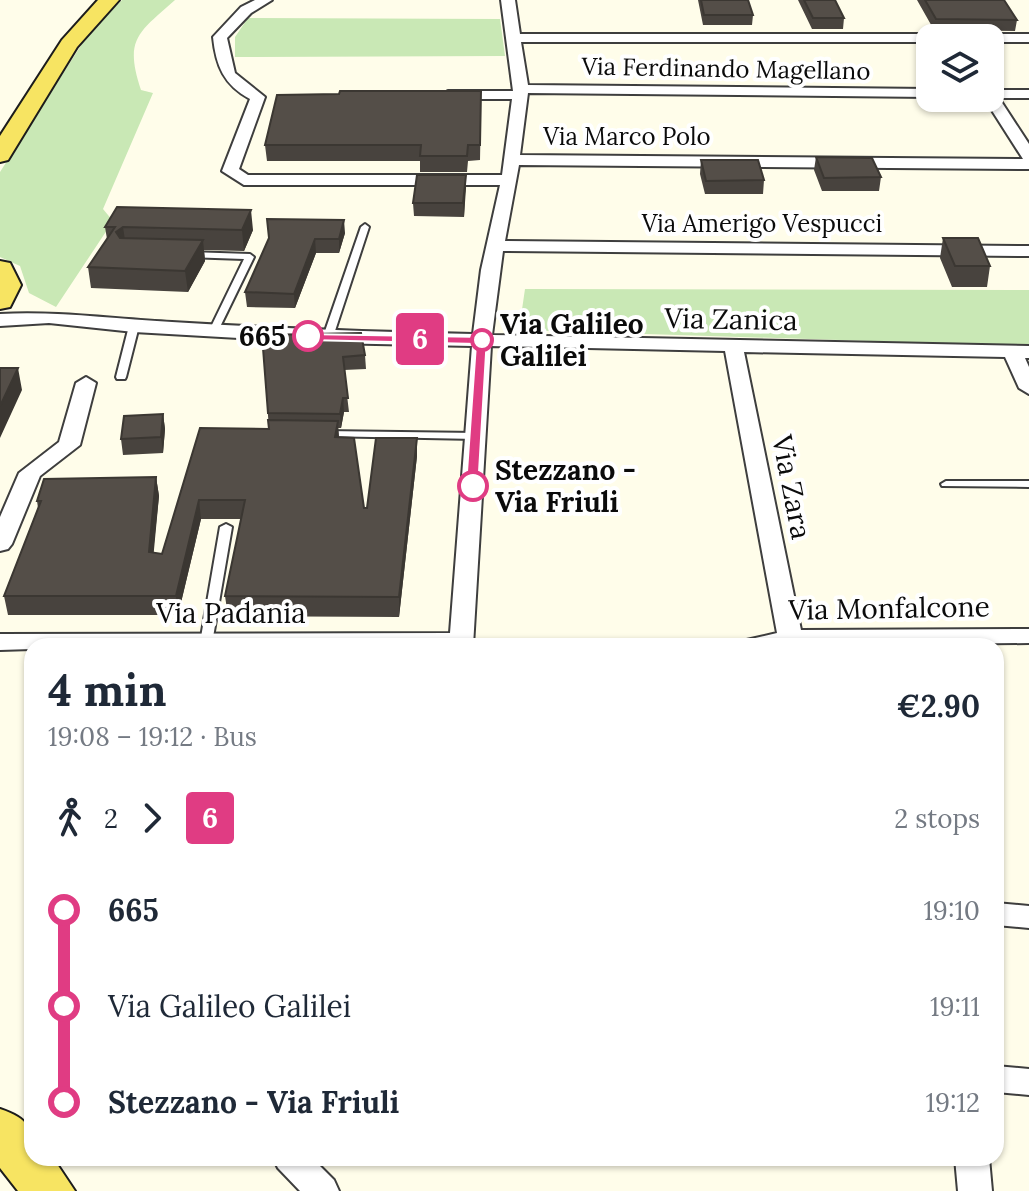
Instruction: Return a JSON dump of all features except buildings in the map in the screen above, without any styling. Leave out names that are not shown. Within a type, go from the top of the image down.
[{"type":"main road","points":[[0,155],[69,44],[109,0]]},
{"type":"main road","points":[[0,1130],[24,1160]]},
{"type":"main road","points":[[29,1166],[49,1191]]},
{"type":"street","points":[[265,0],[246,10],[220,37],[223,66],[238,87],[265,97],[230,171],[244,180],[509,180]]},
{"type":"street","points":[[461,638],[482,340],[509,180],[520,92],[508,0]]},
{"type":"street","points":[[513,38],[916,38]]},
{"type":"street","points":[[1004,38],[1029,38]]},
{"type":"street","name":"Via Ferdinando Magellano","points":[[429,96],[520,92],[916,93]]},
{"type":"street","points":[[1004,95],[1029,94]]},
{"type":"street","points":[[1001,112],[1029,156]]},
{"type":"street","name":"Via Marco Polo","points":[[512,160],[1029,164]]},
{"type":"street","name":"Via Amerigo Vespucci","points":[[496,246],[1029,251]]},
{"type":"street","name":"Via Zanica","points":[[3,287],[49,317]]},
{"type":"street","name":"Via Zanica","points":[[0,320],[49,317],[134,326],[328,337],[1020,352]]},
{"type":"street","name":"Via Zara","points":[[734,348],[790,638]]},
{"type":"street","points":[[1020,352],[1029,388]]},
{"type":"street","points":[[0,544],[30,473],[69,445],[86,383]]},
{"type":"street","name":"Via Monfalcone","points":[[790,638],[1029,636]]},
{"type":"street","name":"Via Padania","points":[[0,642],[24,642]]},
{"type":"street","points":[[1004,915],[1029,917]]},
{"type":"street","points":[[1004,1080],[1029,1082]]},
{"type":"street","points":[[298,1166],[322,1191]]},
{"type":"street","points":[[973,1166],[975,1191]]},
{"type":"lane","points":[[328,337],[365,227]]},
{"type":"lane","points":[[173,255],[250,257],[214,331]]},
{"type":"lane","points":[[121,377],[134,326]]},
{"type":"lane","points":[[307,434],[477,436]]},
{"type":"lane","points":[[946,484],[1029,484]]},
{"type":"lane","points":[[207,638],[226,527]]},
{"type":"green space","points":[[122,0],[175,0],[144,30],[135,48],[136,73],[141,90],[153,93],[103,209],[113,221],[56,307],[29,293],[20,266],[0,257],[0,172],[87,36]]},
{"type":"green space","points":[[248,18],[500,19],[505,56],[235,57],[235,37]]},
{"type":"green space","points":[[525,289],[1029,290],[1029,346],[519,330]]},
{"type":"bus line","name":"6","points":[[308,336],[482,340],[473,486]]},
{"type":"place","name":"665","points":[[308,336]]},
{"type":"place","name":"Via Galileo Galilei","points":[[482,340]]},
{"type":"place","name":"Stezzano - Via Friuli","points":[[473,486]]}]
